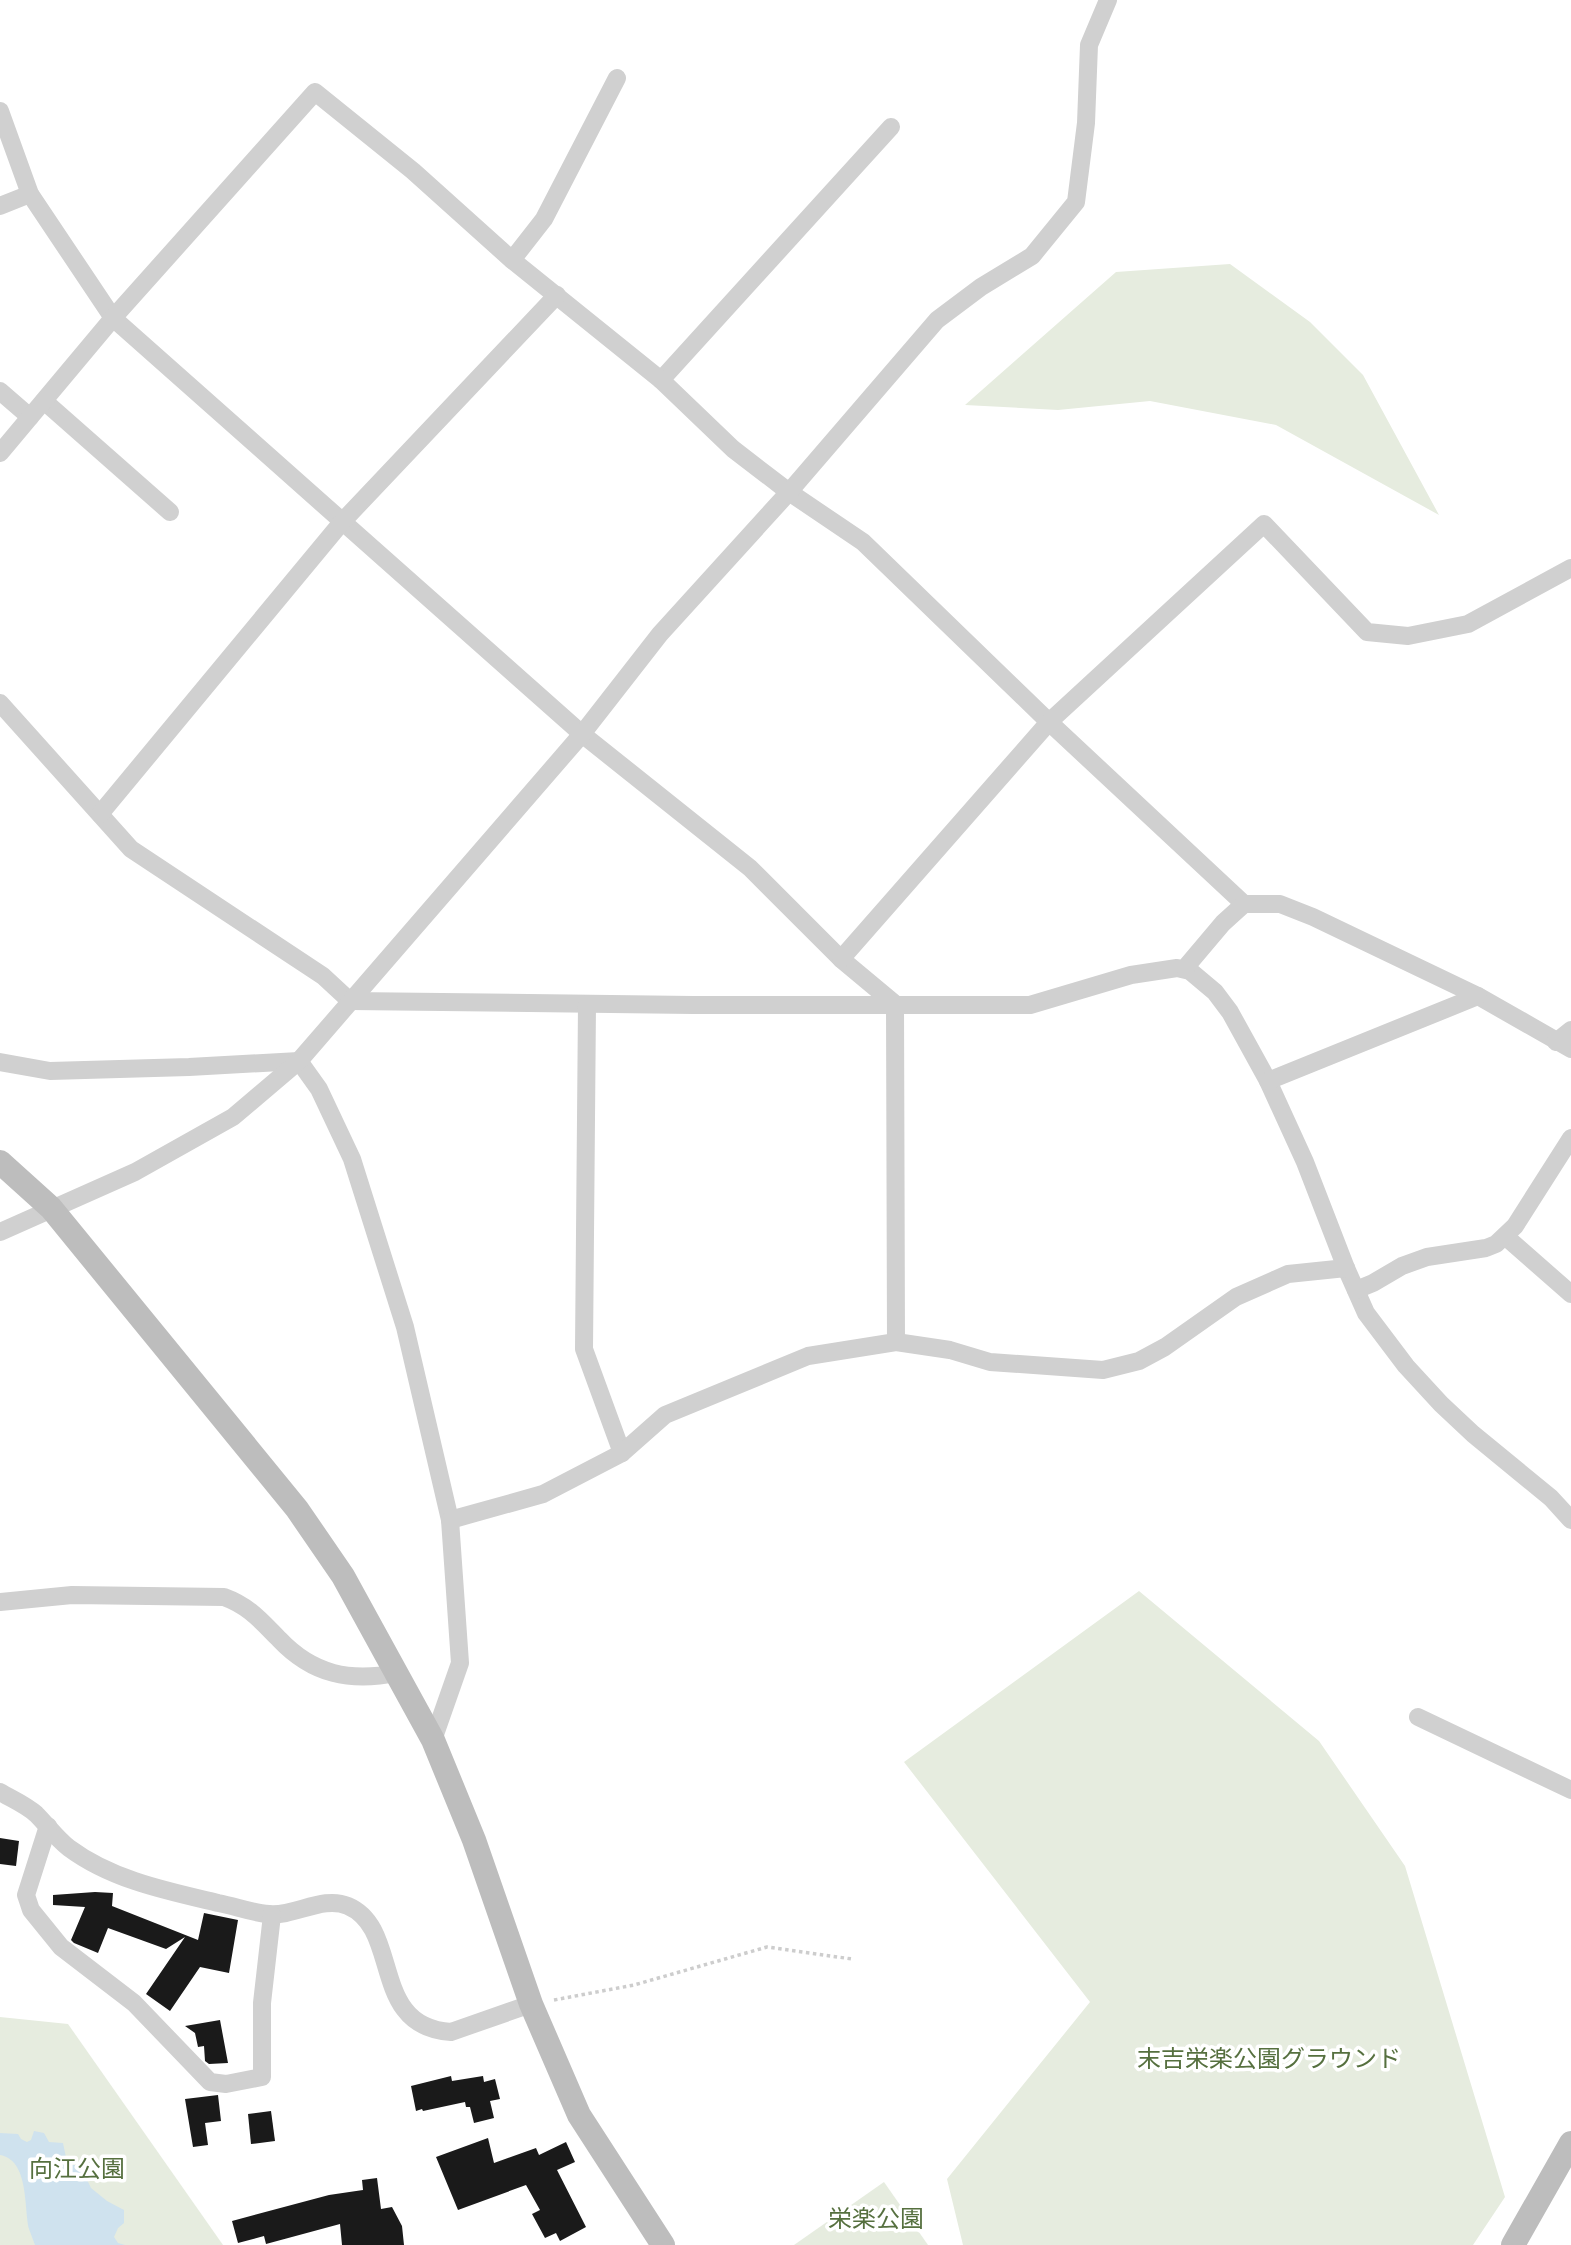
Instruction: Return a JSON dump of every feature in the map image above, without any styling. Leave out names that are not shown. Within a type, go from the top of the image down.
[{"type":"street","points":[[0,1232],[135,1172],[233,1117],[299,1061],[582,734],[660,634],[789,492],[937,320],[981,287],[1032,256],[1076,202],[1086,123],[1089,45],[1108,0]]},
{"type":"street","points":[[512,260],[544,219],[617,78]]},
{"type":"street","points":[[0,453],[113,318],[315,92],[413,171],[512,260],[661,380],[733,449],[789,492],[863,542],[1049,722],[1244,904]]},
{"type":"street","points":[[0,111],[30,194],[113,318],[582,734],[750,868],[841,959],[895,1004]]},
{"type":"street","points":[[661,380],[891,127]]},
{"type":"street","points":[[0,206],[30,194]]},
{"type":"street","points":[[100,814],[342,522],[557,295]]},
{"type":"street","points":[[0,391],[30,417]]},
{"type":"street","points":[[44,401],[170,512]]},
{"type":"street","points":[[841,959],[1049,722],[1264,524],[1367,632],[1408,636],[1468,624],[1571,568]]},
{"type":"street","points":[[0,703],[131,849],[323,976],[350,1001],[1030,1006],[1131,975],[1185,968],[1215,992],[1230,1012],[1268,1081],[1305,1161],[1346,1268],[1366,1312],[1384,1339],[1441,1404],[1551,1498],[1571,1520]]},
{"type":"street","points":[[1185,968],[1223,923],[1244,904],[1280,904],[1313,917],[1478,996],[1563,1045],[1571,1030]]},
{"type":"street","points":[[1268,1081],[1478,996]]},
{"type":"street","points":[[587,1004],[584,1349],[622,1453]]},
{"type":"street","points":[[895,1004],[896,1342]]},
{"type":"street","points":[[0,1062],[50,1071],[299,1061]]},
{"type":"street","points":[[299,1061],[319,1088],[352,1159],[405,1327],[450,1520],[460,1663],[433,1740]]},
{"type":"street","points":[[1356,1290],[1402,1266],[1427,1257],[1486,1248],[1506,1237],[1571,1138]]},
{"type":"street","points":[[0,1162],[51,1208],[297,1509],[343,1576],[433,1740],[474,1840],[531,2004],[579,2116],[663,2245]]},
{"type":"street","points":[[1506,1237],[1571,1294]]},
{"type":"street","points":[[450,1520],[543,1494],[622,1453],[665,1415],[808,1356],[896,1342],[950,1350],[990,1362],[1103,1370],[1139,1361],[1165,1347],[1236,1297],[1288,1273],[1346,1268]]},
{"type":"street","points":[[0,1602],[72,1595],[224,1597],[241,1603],[254,1612],[293,1653],[335,1675],[369,1678],[397,1673]]},
{"type":"street","points":[[1418,1717],[1571,1790]]},
{"type":"street","points":[[0,1791],[33,1812],[67,1847],[89,1861],[142,1884],[272,1915],[328,1903],[347,1906],[372,1927],[395,1993],[410,2017],[422,2025],[451,2032],[531,2004]]},
{"type":"street","points":[[48,1826],[26,1895],[31,1910],[61,1947],[134,2003],[210,2082],[226,2084],[262,2077],[262,2003],[272,1915]]},
{"type":"street","points":[[1513,2245],[1571,2143]]},
{"type":"path","points":[[531,2004],[634,1985],[767,1947],[852,1959]]},
{"type":"green space","points":[[1230,264],[1310,322],[1363,375],[1439,515],[1276,425],[1150,401],[1058,410],[965,405],[1116,272]]},
{"type":"green space","name":"末吉栄楽公園グラウンド","points":[[1139,1591],[1319,1741],[1405,1866],[1505,2197],[1473,2245],[963,2245],[947,2179],[1090,2002],[904,1762]]},
{"type":"green space","name":"向江公園","points":[[0,2017],[68,2024],[223,2245],[0,2245]]},
{"type":"green space","name":"栄楽公園","points":[[884,2182],[928,2245],[794,2245]]},
{"type":"water","points":[[34,2131],[44,2133],[49,2142],[63,2143],[67,2162],[80,2165],[91,2188],[124,2210],[124,2223],[114,2237],[118,2243],[125,2245],[35,2245],[29,2229],[21,2175],[9,2159],[0,2155],[0,2133],[18,2134],[27,2142],[31,2140]]},
{"type":"building","points":[[0,1838],[19,1841],[16,1866],[0,1864]]},
{"type":"building","points":[[113,1893],[112,1906],[198,1940],[204,1913],[238,1920],[229,1973],[200,1967],[170,2011],[146,1994],[185,1937],[166,1949],[108,1928],[98,1953],[74,1943],[71,1940],[85,1907],[53,1905],[53,1895]]},
{"type":"building","points":[[220,2020],[228,2063],[209,2064],[205,2061],[204,2046],[198,2047],[195,2033],[185,2026]]},
{"type":"building","points":[[451,2076],[452,2081],[483,2076],[484,2082],[495,2079],[500,2099],[490,2101],[494,2118],[474,2123],[470,2107],[466,2107],[465,2102],[416,2111],[411,2086]]},
{"type":"building","points":[[218,2095],[221,2121],[205,2123],[208,2145],[193,2147],[185,2099]]},
{"type":"building","points":[[271,2111],[275,2141],[251,2144],[248,2114]]},
{"type":"building","points":[[488,2138],[494,2163],[536,2148],[539,2155],[566,2142],[575,2162],[557,2170],[586,2227],[560,2241],[556,2233],[545,2238],[532,2214],[540,2210],[526,2185],[458,2210],[436,2157]]},
{"type":"building","points":[[377,2178],[381,2209],[392,2207],[402,2226],[404,2245],[342,2245],[340,2224],[266,2244],[264,2236],[238,2243],[232,2221],[329,2195],[363,2190],[362,2180]]}]
